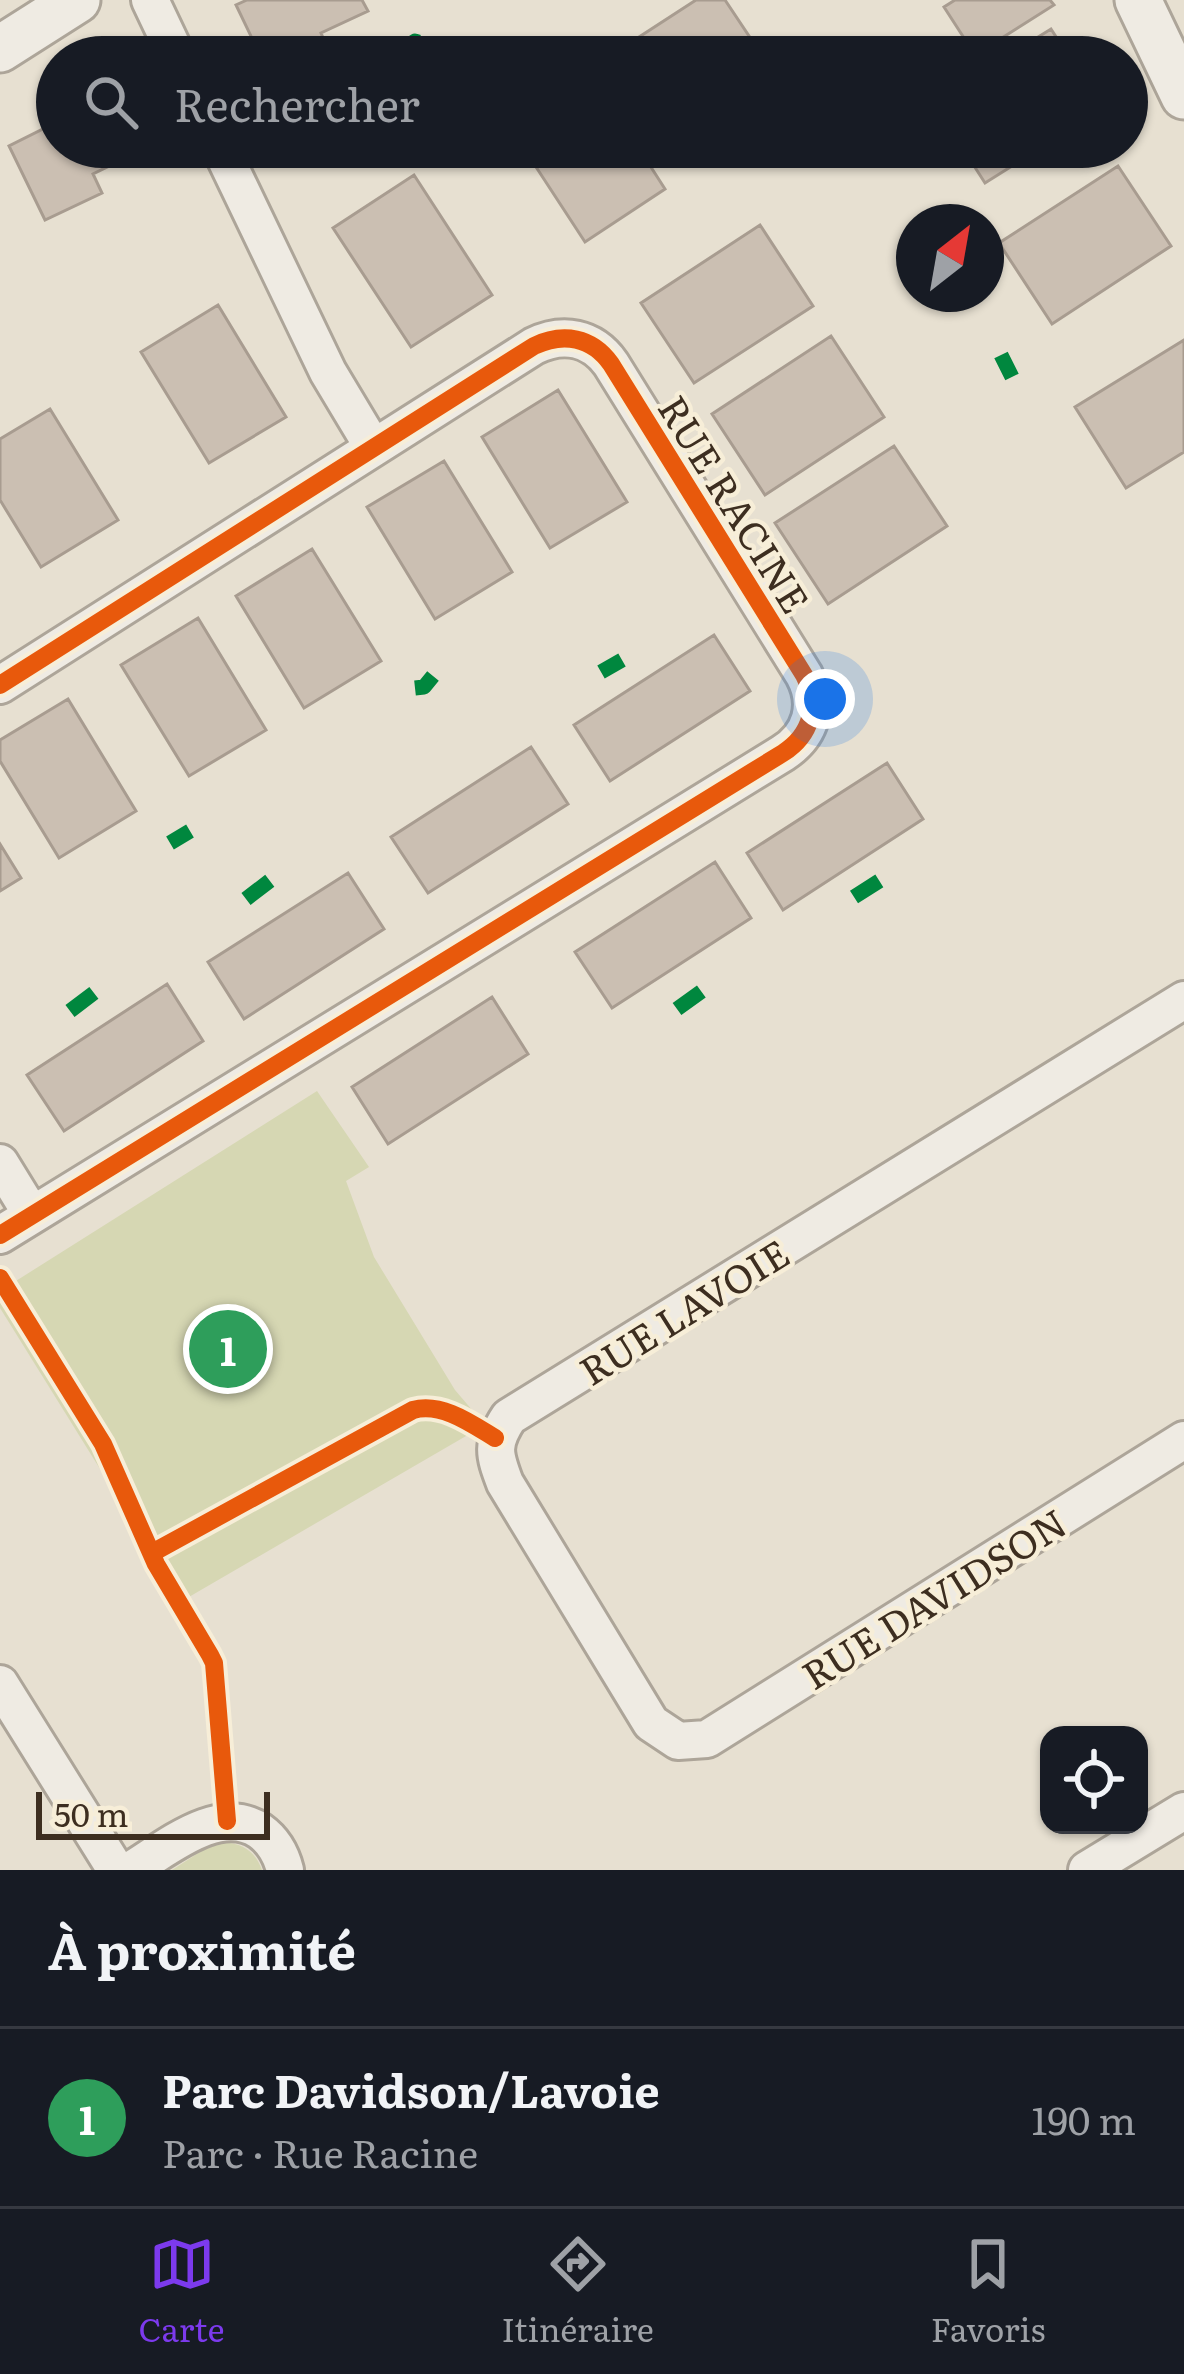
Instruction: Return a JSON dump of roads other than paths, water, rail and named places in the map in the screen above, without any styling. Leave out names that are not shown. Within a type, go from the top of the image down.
[{"type":"street","points":[[0,49],[77,0]]},
{"type":"street","points":[[150,0],[167,36]]},
{"type":"street","points":[[1138,0],[1184,96]]},
{"type":"street","points":[[230,168],[328,372],[373,447]]},
{"type":"street","name":"RUE RACINE","points":[[0,685],[544,341],[572,338],[598,349],[621,380],[804,674],[813,703],[806,730],[783,754],[0,1234]]},
{"type":"street","name":"RUE LAVOIE","points":[[678,1741],[651,1723],[506,1483],[496,1460],[496,1438],[508,1417],[1184,1000]]},
{"type":"street","points":[[0,1163],[32,1215]]},
{"type":"street","name":"RUE DAVIDSON","points":[[678,1741],[707,1739],[1184,1440]]},
{"type":"street","points":[[0,1684],[116,1870]]},
{"type":"street","points":[[1087,1870],[1184,1811]]},
{"type":"street","points":[[130,1870],[210,1824],[227,1821],[252,1827],[269,1838],[285,1870]]},
{"type":"place","name":"Parc Davidson/Lavoie","points":[[228,1349]]}]
